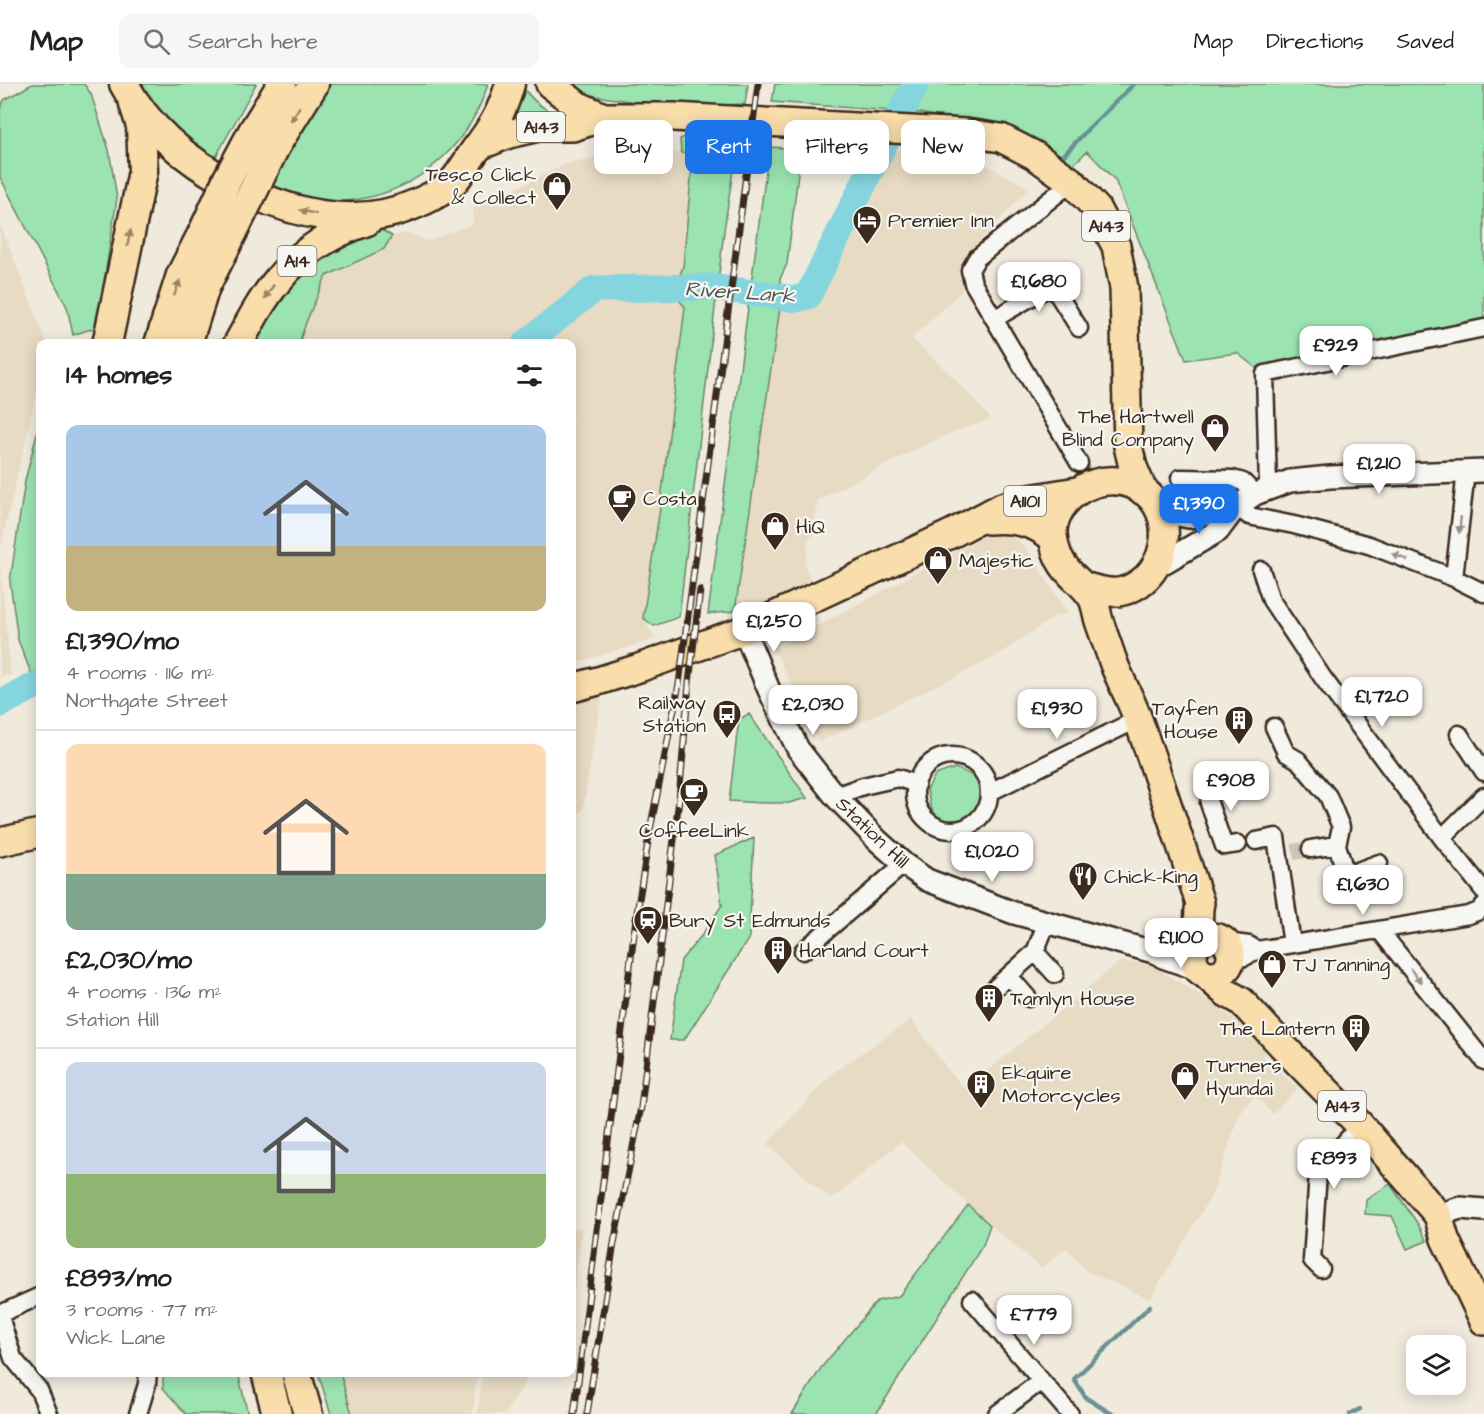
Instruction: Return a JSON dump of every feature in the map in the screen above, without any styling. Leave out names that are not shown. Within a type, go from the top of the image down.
[{"type":"highway","points":[[265,138],[282,84]]},
{"type":"highway","points":[[189,339],[205,286],[228,178],[314,84]]},
{"type":"highway","points":[[129,93],[153,126],[191,159],[213,174],[275,204],[325,216],[358,217],[386,214],[429,198],[452,183],[494,126],[506,101],[510,84]]},
{"type":"highway","points":[[108,339],[143,171],[141,126],[129,93]]},
{"type":"highway","name":"A14","points":[[241,339],[256,311],[278,279],[303,255],[328,238],[386,214]]},
{"type":"highway","points":[[160,339],[181,275],[216,236]]},
{"type":"highway","points":[[267,1377],[277,1414]]},
{"type":"highway","points":[[297,1377],[308,1414]]},
{"type":"main road","name":"A143","points":[[549,84],[578,105],[604,117]]},
{"type":"main road","name":"A143","points":[[479,146],[509,134],[539,127],[573,127],[604,117],[673,117],[966,133],[1001,138],[1034,155],[1072,182],[1096,208],[1116,246],[1124,288],[1128,446],[1133,468],[1152,501]]},
{"type":"main road","points":[[1083,479],[1132,484],[1152,501],[1164,527],[1165,541],[1161,556],[1148,576],[1123,591],[1099,591],[1083,586],[1067,570],[1056,553],[1053,524],[1065,501],[1083,479],[1110,470],[1128,446]]},
{"type":"main road","name":"A1101","points":[[576,687],[650,665],[744,630],[1002,507],[1083,479]]},
{"type":"main road","name":"A1101","points":[[976,521],[999,519],[1025,521],[1045,530],[1053,538]]},
{"type":"main road","name":"A143","points":[[1114,665],[1113,633],[1122,601],[1148,576]]},
{"type":"main road","name":"A143","points":[[1083,586],[1092,598],[1114,665],[1138,719],[1200,903],[1207,907],[1213,954],[1223,990],[1241,1001],[1360,1125],[1438,1215],[1445,1239],[1484,1321]]},
{"type":"main road","points":[[0,842],[36,834]]},
{"type":"street","points":[[1072,182],[976,258],[970,270],[973,283],[1083,479]]},
{"type":"street","points":[[994,319],[1052,285],[1065,274]]},
{"type":"street","points":[[1052,285],[1078,328]]},
{"type":"street","points":[[1262,491],[1265,374],[1484,328]]},
{"type":"street","points":[[1152,501],[1188,517],[1236,507],[1262,491],[1290,481],[1330,477],[1475,471],[1454,578]]},
{"type":"street","points":[[1180,478],[1233,479],[1262,491]]},
{"type":"street","points":[[1236,507],[1249,516],[1294,525],[1369,545],[1454,578],[1484,593]]},
{"type":"street","points":[[1148,576],[1218,531],[1236,507]]},
{"type":"street","points":[[1261,570],[1271,600],[1323,678],[1484,891]]},
{"type":"street","name":"Station Hill","points":[[744,630],[769,690],[798,749],[835,795],[877,840],[904,864],[927,880],[1014,913],[1158,953],[1163,957],[1213,954]]},
{"type":"street","points":[[990,792],[1138,719]]},
{"type":"street","points":[[1274,727],[1286,753],[1298,760],[1328,796],[1341,827],[1337,845],[1345,871],[1352,873],[1379,863]]},
{"type":"street","points":[[1459,734],[1484,772]]},
{"type":"street","points":[[947,755],[958,755],[978,765],[986,776],[990,792],[988,805],[973,824],[961,829],[948,830],[934,826],[917,806],[916,784],[924,767],[935,759],[947,755]]},
{"type":"street","points":[[835,795],[898,778],[916,784]]},
{"type":"street","points":[[1442,838],[1484,796]]},
{"type":"street","points":[[1209,803],[1224,846],[1238,844]]},
{"type":"street","points":[[1256,841],[1276,837],[1286,853],[1292,944]]},
{"type":"street","points":[[1311,849],[1337,845]]},
{"type":"street","points":[[803,951],[904,864]]},
{"type":"street","points":[[1213,954],[1249,945],[1257,950],[1469,915],[1479,911],[1484,905]]},
{"type":"street","points":[[1028,998],[1002,982],[1035,952],[1047,922]]},
{"type":"street","points":[[1380,931],[1484,1061]]},
{"type":"street","points":[[1035,952],[1055,974]]},
{"type":"street","points":[[1321,1269],[1312,1260],[1318,1173],[1360,1125]]},
{"type":"street","points":[[1438,1215],[1460,1208],[1484,1210]]},
{"type":"street","points":[[36,1298],[0,1316],[13,1358],[39,1390],[49,1414]]},
{"type":"street","points":[[972,1300],[1070,1414]]},
{"type":"street","points":[[138,1414],[148,1377]]},
{"type":"street","points":[[997,1414],[1041,1381]]},
{"type":"shaded area","points":[[889,150],[901,151],[901,174],[985,174],[985,164],[1029,188],[972,249],[964,289],[912,338],[956,380],[991,419],[946,435],[818,500],[805,567],[812,581],[734,621],[780,308],[795,310],[808,305],[814,299],[876,174],[889,174]]},
{"type":"shaded area","points":[[673,152],[685,154],[685,174],[691,174],[683,267],[673,293],[685,307],[660,508],[643,618],[656,639],[576,663],[576,339],[301,339],[326,276],[384,249],[392,236],[408,233],[427,241],[473,224],[473,208],[571,162],[594,158],[594,174],[673,174]]},
{"type":"shaded area","points":[[0,223],[45,339],[36,339],[36,394],[0,551]]},
{"type":"shaded area","points":[[994,531],[1011,534],[1028,551],[1068,613],[1056,616],[992,659],[819,742],[774,649]]},
{"type":"shaded area","points":[[0,562],[11,675],[0,676]]},
{"type":"shaded area","points":[[602,696],[583,810],[576,815],[576,702]]},
{"type":"shaded area","points":[[1120,961],[1151,965],[1215,1004],[1266,1045],[1263,1057],[1298,1088],[1273,1114],[1255,1096],[1240,1112],[1213,1193],[1150,1299],[1086,1271],[1066,1248],[1041,1268],[990,1225],[901,1142],[831,1200],[767,1144],[831,1074],[911,1019],[965,1089]]},
{"type":"shaded area","points":[[576,1228],[582,1229],[576,1274]]},
{"type":"shaded area","points":[[340,1377],[477,1377],[473,1414],[352,1414],[346,1389]]},
{"type":"shaded area","points":[[482,1377],[528,1377],[505,1414],[478,1414]]},
{"type":"green space","points":[[32,84],[84,84],[91,94],[109,150],[117,198],[97,327],[73,335],[67,307],[0,177],[0,109],[4,100]]},
{"type":"green space","points":[[132,84],[256,84],[213,162],[196,153]]},
{"type":"green space","points":[[324,84],[488,84],[470,123],[444,156],[428,170],[391,191],[342,202],[325,202],[271,189],[306,115]]},
{"type":"green space","points":[[521,84],[537,103],[559,116],[501,124]]},
{"type":"green space","points":[[561,84],[748,84],[745,104],[671,107],[588,95],[567,89]]},
{"type":"green space","points":[[775,84],[1484,84],[1484,323],[1261,372],[1237,353],[1186,360],[1115,180],[1087,151],[1071,167],[1003,129],[985,126],[985,120],[956,120],[920,113],[772,102]]},
{"type":"green space","points":[[685,137],[685,154],[681,153],[680,139]]},
{"type":"green space","points":[[772,147],[784,148],[784,174],[798,174],[787,264],[780,279],[780,308],[735,611],[708,614],[765,174],[772,174]]},
{"type":"green space","points":[[691,174],[732,174],[679,617],[654,626],[643,618],[660,508],[685,307],[673,293],[683,267]]},
{"type":"green space","points":[[378,228],[392,236],[384,249],[326,276],[300,339],[252,339],[266,312],[317,254]]},
{"type":"green space","points":[[36,437],[36,685],[18,640],[10,582],[25,481]]},
{"type":"green space","points":[[749,714],[807,798],[789,803],[729,801],[739,719]]},
{"type":"green space","points":[[955,768],[972,776],[977,782],[980,797],[979,804],[971,816],[950,823],[939,820],[931,808],[927,790],[935,775]]},
{"type":"green space","points":[[754,838],[749,938],[684,1040],[670,1040],[681,960],[702,935],[722,905],[715,855]]},
{"type":"green space","points":[[1390,1184],[1427,1241],[1407,1249],[1392,1216],[1365,1214],[1366,1200]]},
{"type":"green space","points":[[968,1205],[990,1225],[983,1245],[876,1414],[792,1414],[821,1368],[877,1301],[899,1296]]},
{"type":"green space","points":[[163,1377],[239,1377],[248,1414],[186,1414],[163,1388]]},
{"type":"green space","points":[[319,1377],[341,1377],[352,1414],[331,1414]]},
{"type":"waterway","name":"River Lark","points":[[531,339],[594,289],[712,287],[795,299],[808,296],[916,84]]},
{"type":"waterway","points":[[1064,155],[1134,84]]},
{"type":"waterway","points":[[0,704],[36,685]]},
{"type":"waterway","points":[[1112,1414],[1086,1398],[1074,1379],[1150,1306]]},
{"type":"waterway","points":[[1350,1414],[1360,1409]]},
{"type":"tunnel","points":[[1293,852],[1311,849]]},
{"type":"railway","points":[[574,1414],[635,926],[649,835],[679,684],[758,84]]},
{"type":"railway","points":[[587,1414],[614,1243],[641,1107],[679,799],[700,590]]},
{"type":"place","name":"Tesco Click & Collect","points":[[557,212]]},
{"type":"place","name":"Premier Inn","points":[[867,246]]},
{"type":"place","name":"The Hartwell Blind Company","points":[[1215,454]]},
{"type":"place","name":"Costa","points":[[622,524]]},
{"type":"place","name":"HiQ","points":[[775,552]]},
{"type":"place","name":"Majestic","points":[[938,586]]},
{"type":"place","name":"Railway Station","points":[[727,740]]},
{"type":"place","name":"Tayfen House","points":[[1239,746]]},
{"type":"place","name":"CoffeeLink","points":[[694,818]]},
{"type":"place","name":"Chick-King","points":[[1083,902]]},
{"type":"place","name":"Bury St Edmunds","points":[[648,946]]},
{"type":"place","name":"Harland Court","points":[[778,976]]},
{"type":"place","name":"TJ Tanning","points":[[1272,990]]},
{"type":"place","name":"Tamlyn House","points":[[989,1024]]},
{"type":"place","name":"The Lantern","points":[[1356,1054]]},
{"type":"place","name":"Turners Hyundai","points":[[1185,1102]]},
{"type":"place","name":"Ekquire Motorcycles","points":[[981,1110]]}]
